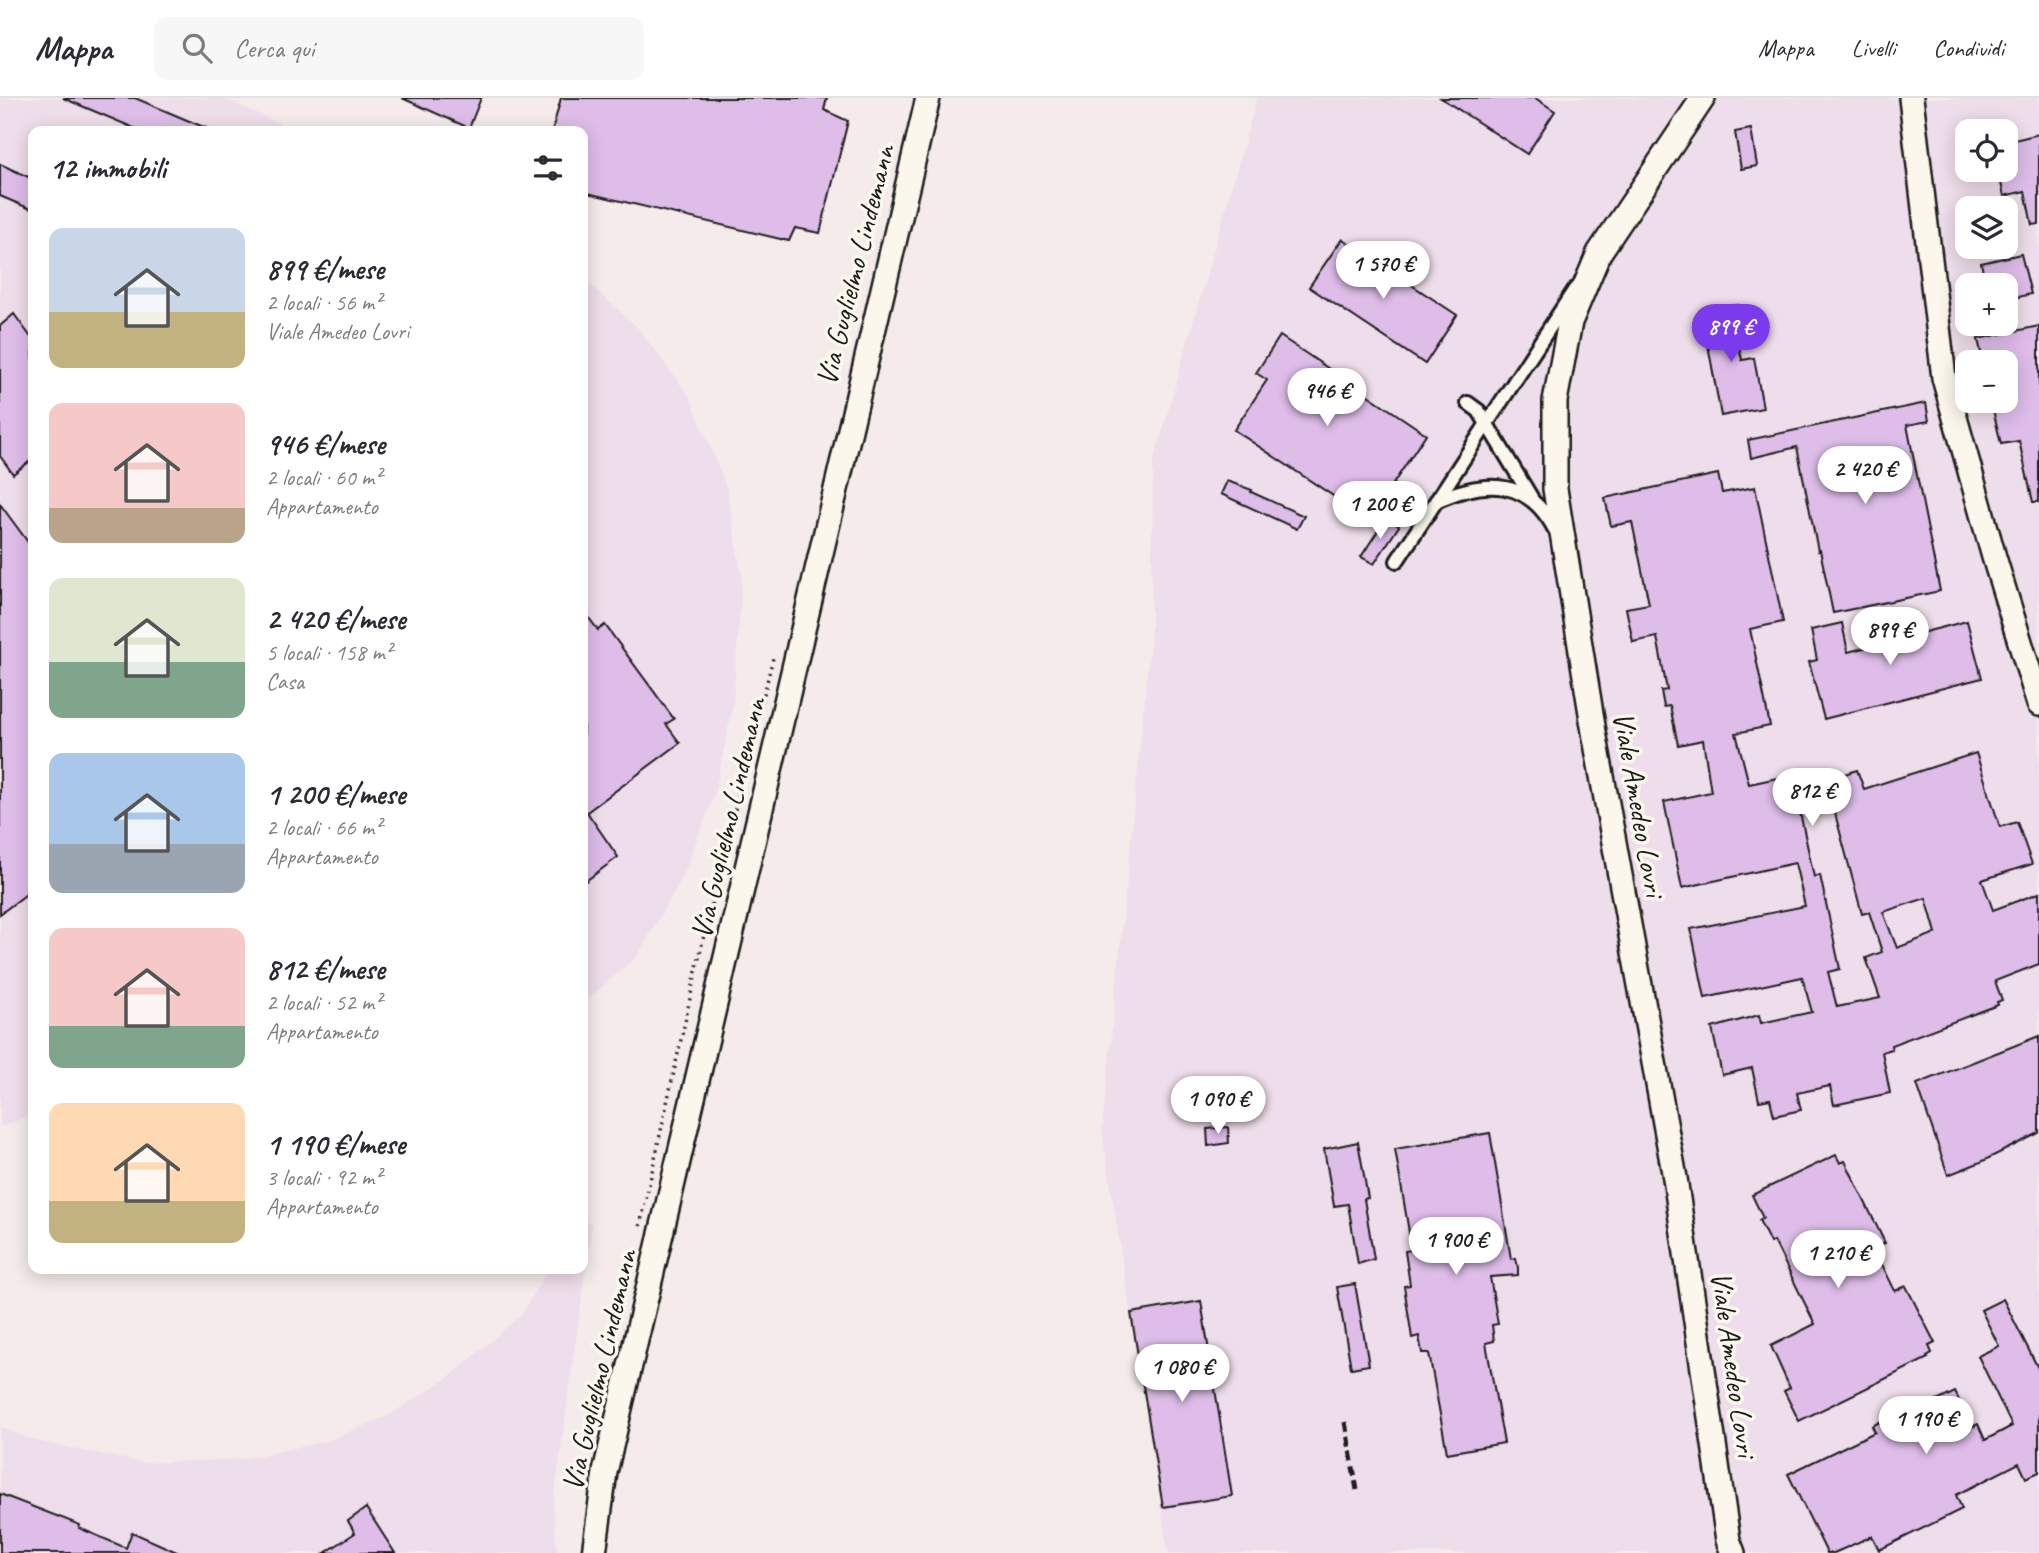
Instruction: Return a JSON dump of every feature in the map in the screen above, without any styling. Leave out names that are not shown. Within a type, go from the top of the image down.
[{"type":"street","name":"Via Guglielmo Lindemann","points":[[594,1553],[605,1472],[733,938],[862,371],[928,98]]},
{"type":"street","name":"Viale Amedeo Lovri","points":[[1703,98],[1599,253],[1570,322],[1555,401],[1555,489],[1594,732],[1675,1178],[1728,1541],[1732,1553]]},
{"type":"street","points":[[1911,98],[1944,378],[2039,704]]},
{"type":"lane","points":[[1397,561],[1599,253]]},
{"type":"lane","points":[[1468,403],[1479,411],[1563,545]]},
{"type":"lane","points":[[1435,501],[1475,488],[1497,487],[1515,490],[1531,497]]},
{"type":"path","name":"Via Guglielmo Lindemann","points":[[638,1238],[708,917],[775,648]]},
{"type":"shaded area","points":[[0,98],[223,98],[285,126],[28,126],[28,1116],[0,1127]]},
{"type":"shaded area","points":[[1257,98],[2039,98],[2039,1553],[1168,1553],[1102,1131],[1151,635],[1153,464]]},
{"type":"shaded area","points":[[588,283],[638,328],[690,397],[727,489],[742,578],[733,704],[714,796],[682,878],[637,956],[588,1000]]},
{"type":"shaded area","points":[[588,1223],[592,1224],[588,1253]]},
{"type":"shaded area","points":[[545,1274],[585,1274],[553,1506],[557,1553],[0,1553],[0,1427],[36,1441],[144,1463],[242,1459],[327,1441],[388,1416],[452,1375],[521,1315]]},
{"type":"building","points":[[63,98],[135,98],[201,126],[129,126]]},
{"type":"building","points":[[402,98],[481,98],[470,126]]},
{"type":"building","points":[[561,98],[827,98],[824,110],[848,121],[820,233],[795,228],[789,241],[588,193],[588,126],[553,126]]},
{"type":"building","points":[[1441,98],[1535,98],[1555,111],[1527,154]]},
{"type":"building","points":[[1751,129],[1757,166],[1741,169],[1735,132]]},
{"type":"building","points":[[2039,134],[2039,224],[2032,225],[2025,191],[2004,196],[2001,182],[2018,182],[2018,139]]},
{"type":"building","points":[[0,164],[28,177],[28,208],[0,196]]},
{"type":"building","points":[[1342,239],[1457,315],[1425,364],[1309,287]]},
{"type":"building","points":[[2021,254],[2031,294],[2018,297],[2018,273],[1983,273],[1981,263],[2018,259],[2018,255]]},
{"type":"building","points":[[1738,305],[1740,322],[1734,323],[1742,360],[1754,358],[1763,408],[1721,416],[1702,312]]},
{"type":"building","points":[[14,314],[28,333],[28,463],[13,474],[0,456],[0,326]]},
{"type":"building","points":[[2039,326],[2039,502],[2033,502],[2019,441],[2001,444],[1994,413],[2018,413],[2018,350],[1980,350],[1978,339],[2018,336],[2018,330]]},
{"type":"building","points":[[1280,336],[1426,434],[1379,505],[1362,494],[1353,509],[1234,430],[1267,380],[1256,373]]},
{"type":"building","points":[[1926,403],[1929,421],[1907,425],[1940,591],[1833,613],[1797,447],[1751,458],[1748,440]]},
{"type":"building","points":[[1718,474],[1722,493],[1755,487],[1783,622],[1750,629],[1770,726],[1736,733],[1749,784],[1792,775],[1814,877],[1820,875],[1840,969],[1828,972],[1837,1007],[1880,998],[1866,958],[1882,952],[1869,912],[1862,914],[1826,780],[1857,770],[1864,789],[1976,753],[2000,827],[2017,822],[2032,864],[1982,880],[1993,910],[2039,893],[2039,964],[1995,981],[2002,1000],[1997,1002],[1998,1005],[1891,1045],[1892,1049],[1882,1052],[1890,1093],[1834,1105],[1830,1086],[1797,1093],[1801,1110],[1774,1116],[1770,1099],[1759,1101],[1752,1068],[1722,1075],[1712,1028],[1759,1015],[1761,1023],[1812,1012],[1802,977],[1705,998],[1691,929],[1805,906],[1795,863],[1682,888],[1664,802],[1711,792],[1703,740],[1678,745],[1670,706],[1664,707],[1661,691],[1667,690],[1657,637],[1633,642],[1626,608],[1649,604],[1632,522],[1611,526],[1605,498]],"holes":[[[1926,898],[1936,933],[1897,948],[1883,912]]]},
{"type":"building","points":[[1227,481],[1252,490],[1251,492],[1304,516],[1297,529],[1221,494]]},
{"type":"building","points":[[0,504],[28,542],[28,893],[0,914]]},
{"type":"building","points":[[1386,518],[1399,526],[1374,564],[1361,557]]},
{"type":"building","points":[[588,617],[598,630],[605,625],[674,719],[666,724],[680,743],[588,811]]},
{"type":"building","points":[[1967,621],[1982,678],[1824,719],[1809,662],[1817,660],[1811,630],[1842,623],[1848,652]]},
{"type":"building","points":[[588,813],[618,857],[588,879]]},
{"type":"building","points":[[2039,1036],[2039,1133],[1948,1175],[1917,1084]]},
{"type":"building","points":[[1228,1127],[1229,1143],[1208,1146],[1207,1129]]},
{"type":"building","points":[[1490,1133],[1511,1259],[1516,1258],[1518,1268],[1518,1275],[1490,1277],[1498,1324],[1492,1325],[1494,1341],[1486,1343],[1504,1443],[1447,1453],[1429,1353],[1422,1353],[1419,1336],[1412,1338],[1404,1286],[1410,1285],[1405,1251],[1412,1250],[1395,1149]]},
{"type":"building","points":[[1358,1142],[1368,1198],[1364,1199],[1374,1259],[1358,1264],[1348,1204],[1334,1206],[1324,1149]]},
{"type":"building","points":[[1836,1155],[1840,1163],[1845,1161],[1885,1243],[1874,1248],[1895,1291],[1906,1286],[1935,1343],[1929,1346],[1932,1353],[1928,1358],[1799,1421],[1784,1391],[1790,1388],[1771,1346],[1815,1324],[1774,1241],[1770,1243],[1759,1220],[1763,1218],[1752,1195]]},
{"type":"building","points":[[1355,1284],[1369,1365],[1351,1368],[1337,1287]]},
{"type":"building","points":[[2003,1299],[2039,1370],[2039,1472],[2026,1478],[2019,1463],[1956,1495],[1962,1509],[1879,1550],[1872,1536],[1834,1553],[1827,1553],[1788,1474],[1875,1432],[1872,1426],[1891,1416],[1894,1422],[1955,1392],[1972,1427],[1978,1424],[1985,1440],[2012,1426],[1978,1356],[1999,1346],[1981,1310]]},
{"type":"building","points":[[1201,1301],[1232,1496],[1163,1507],[1131,1313]]},
{"type":"building","points":[[0,1494],[80,1525],[79,1528],[126,1548],[132,1532],[179,1553],[0,1553]]},
{"type":"building","points":[[366,1508],[395,1553],[325,1553],[355,1533],[348,1521]]},
{"type":"railway","points":[[1345,1422],[1357,1490]]}]
